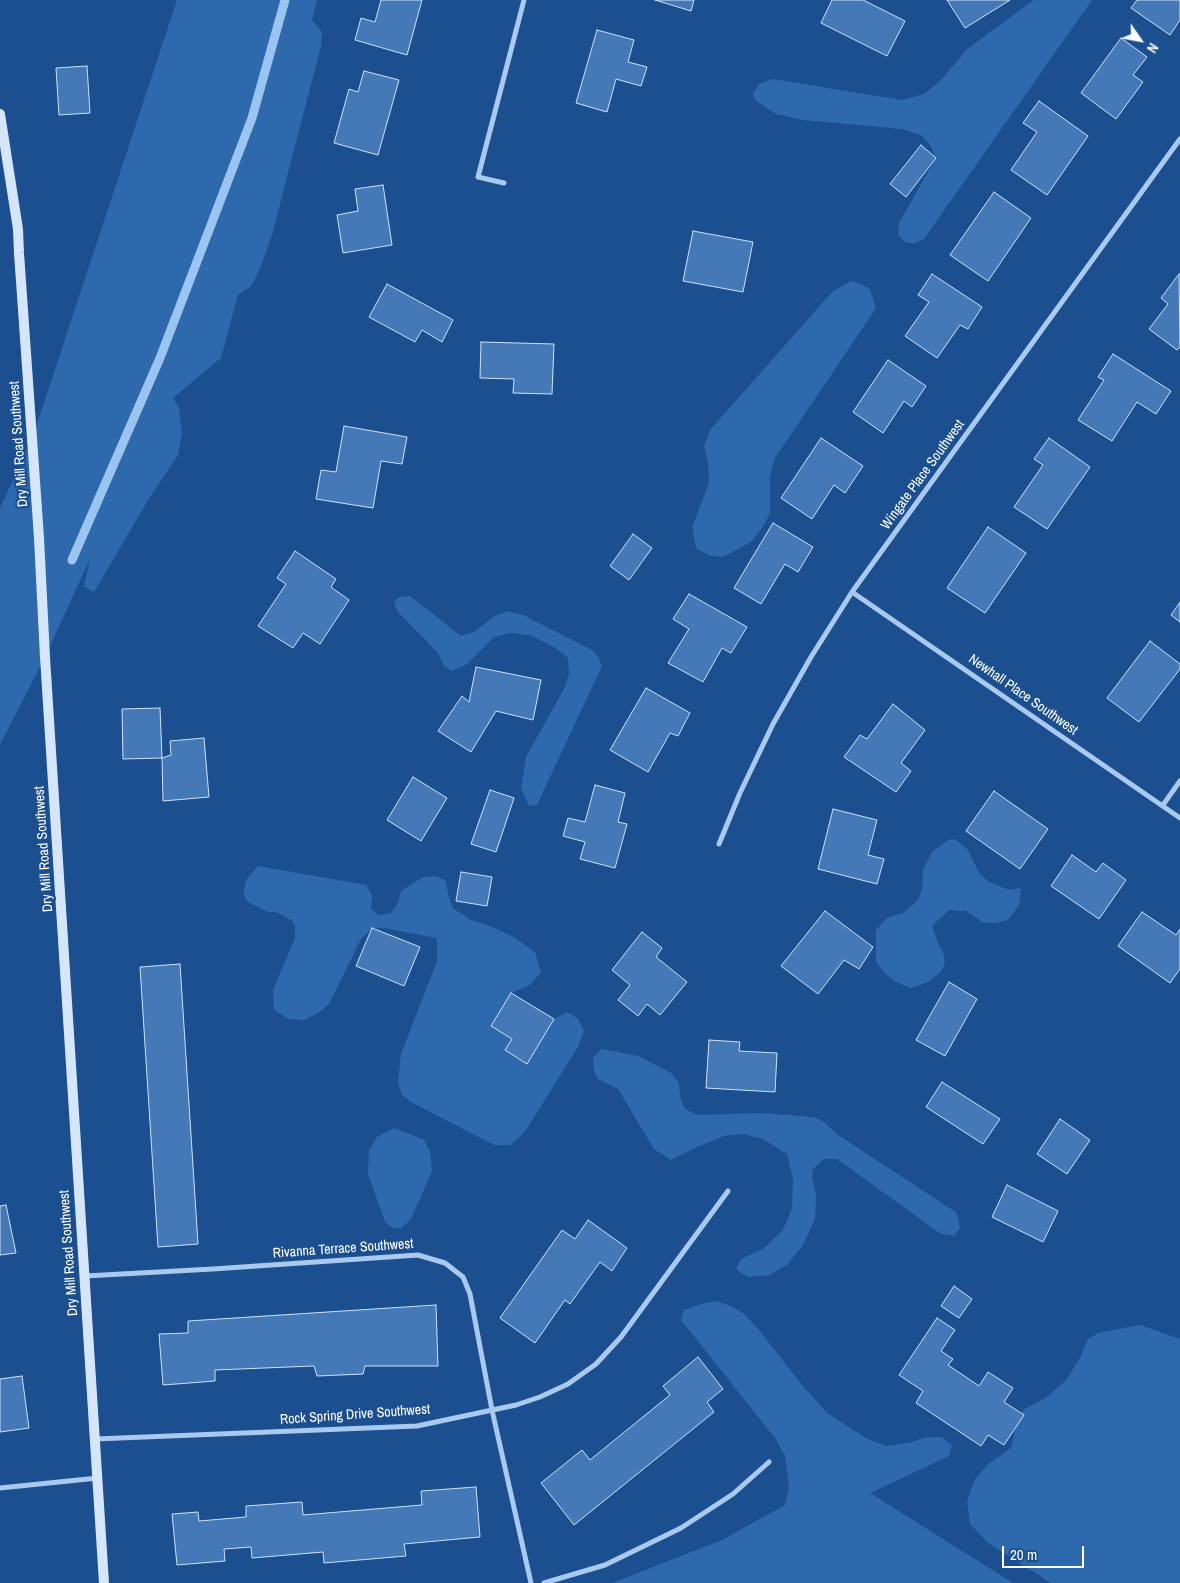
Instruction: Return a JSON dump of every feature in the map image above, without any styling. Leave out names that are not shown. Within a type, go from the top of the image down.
[{"type":"street","points":[[504,183],[478,177],[524,0]]},
{"type":"street","name":"Dry Mill Road Southwest","points":[[0,114],[20,252],[104,1583]]},
{"type":"street","name":"Wingate Place Southwest","points":[[719,844],[740,793],[773,724],[811,657],[852,592],[1180,139]]},
{"type":"street","name":"Newhall Place Southwest","points":[[852,592],[1180,818]]},
{"type":"street","points":[[1163,805],[1180,781]]},
{"type":"street","name":"Rock Spring Drive Southwest","points":[[95,1439],[417,1426],[516,1405],[540,1397],[568,1384],[596,1364],[621,1337],[728,1190]]},
{"type":"street","name":"Rivanna Terrace Southwest","points":[[85,1276],[418,1254],[445,1263],[463,1276],[470,1294],[492,1410],[531,1583]]},
{"type":"street","points":[[544,1583],[605,1565],[681,1528],[733,1494],[769,1462]]},
{"type":"street","points":[[0,1488],[98,1478]]},
{"type":"shaded area","points":[[177,0],[317,0],[312,20],[322,32],[321,46],[272,235],[260,269],[251,286],[238,295],[221,358],[173,398],[179,408],[182,432],[178,455],[150,497],[94,592],[84,586],[90,559],[45,657],[0,745],[0,508],[32,439]]},
{"type":"shaded area","points":[[1034,0],[1092,0],[924,239],[913,244],[905,242],[898,235],[899,223],[936,158],[930,145],[921,135],[902,129],[803,120],[776,114],[756,101],[753,94],[759,84],[772,79],[903,100],[924,94],[942,79],[967,49]]},
{"type":"shaded area","points":[[851,281],[870,289],[876,308],[775,458],[770,476],[770,513],[763,527],[751,542],[723,557],[711,556],[696,548],[692,527],[709,483],[708,463],[704,446],[710,430],[832,292]]},
{"type":"shaded area","points":[[410,596],[461,636],[474,632],[495,616],[507,611],[523,615],[592,650],[598,656],[602,666],[537,805],[529,806],[521,788],[526,757],[565,687],[569,674],[568,658],[554,647],[530,635],[510,633],[494,637],[467,664],[452,671],[444,666],[438,653],[398,612],[394,602],[399,597]]},
{"type":"shaded area","points":[[955,839],[968,850],[979,873],[989,882],[1009,890],[1021,888],[1019,905],[1008,920],[997,923],[984,923],[966,911],[949,910],[932,926],[943,952],[945,964],[941,972],[928,982],[911,988],[896,982],[876,962],[876,930],[887,918],[903,913],[918,900],[922,889],[923,870],[932,852],[948,840]]},
{"type":"shaded area","points":[[258,866],[366,885],[372,895],[371,909],[379,915],[391,913],[398,903],[401,891],[423,877],[436,876],[446,881],[453,908],[471,920],[512,936],[535,952],[541,972],[530,985],[511,993],[491,1026],[512,1039],[505,1051],[527,1063],[554,1019],[567,1012],[578,1018],[584,1031],[578,1047],[524,1133],[510,1145],[494,1145],[411,1102],[402,1095],[398,1082],[401,1054],[437,961],[436,938],[385,928],[372,928],[361,939],[329,1004],[321,1011],[305,1020],[289,1019],[274,1010],[273,990],[295,938],[295,925],[291,920],[276,912],[268,912],[248,902],[243,893],[246,880]]},
{"type":"shaded area","points":[[601,1049],[639,1056],[671,1073],[679,1083],[680,1097],[685,1109],[698,1115],[762,1113],[814,1117],[824,1122],[838,1135],[957,1213],[960,1228],[954,1236],[941,1234],[837,1159],[824,1159],[813,1169],[812,1177],[816,1194],[815,1219],[803,1245],[788,1264],[770,1275],[747,1277],[736,1269],[741,1259],[763,1249],[783,1230],[792,1208],[793,1179],[787,1154],[763,1139],[743,1134],[724,1136],[671,1160],[654,1149],[618,1089],[598,1079],[594,1071],[593,1058]]},
{"type":"shaded area","points":[[394,1128],[424,1140],[430,1151],[432,1171],[411,1219],[400,1229],[393,1228],[385,1222],[368,1174],[369,1151],[377,1137]]},
{"type":"shaded area","points":[[716,1301],[731,1306],[744,1314],[827,1413],[866,1438],[886,1446],[908,1443],[927,1437],[941,1437],[952,1445],[949,1456],[870,1493],[1013,1583],[612,1583],[722,1540],[785,1505],[789,1488],[785,1456],[775,1438],[681,1320],[684,1310]]},
{"type":"shaded area","points":[[1140,1325],[1180,1339],[1180,1583],[1051,1583],[988,1543],[970,1524],[967,1502],[974,1481],[987,1465],[1011,1448],[1016,1427],[1023,1410],[1047,1397],[1067,1379],[1080,1358],[1088,1339],[1098,1333]]},
{"type":"building","points":[[381,0],[422,0],[407,55],[355,40],[361,18],[375,22]]},
{"type":"building","points":[[655,0],[694,0],[691,11]]},
{"type":"building","points":[[832,0],[863,0],[905,21],[887,56],[821,23]]},
{"type":"building","points":[[947,0],[1010,0],[965,28]]},
{"type":"building","points":[[1137,0],[1180,0],[1180,20],[1170,35],[1131,8]]},
{"type":"building","points":[[597,30],[634,40],[628,62],[647,67],[641,86],[616,79],[607,112],[576,103]]},
{"type":"building","points":[[1121,38],[1147,57],[1133,75],[1143,82],[1116,119],[1081,93]]},
{"type":"building","points":[[87,66],[90,113],[59,115],[56,68]]},
{"type":"building","points":[[364,71],[399,80],[378,155],[334,143],[349,89],[358,92]]},
{"type":"building","points":[[1039,101],[1088,136],[1047,195],[1011,170],[1037,132],[1023,123]]},
{"type":"building","points":[[921,145],[936,158],[906,197],[890,184]]},
{"type":"building","points":[[383,185],[392,245],[343,253],[337,215],[358,211],[355,189]]},
{"type":"building","points":[[994,192],[1031,218],[988,281],[950,255]]},
{"type":"building","points":[[693,231],[753,242],[743,292],[683,281]]},
{"type":"building","points":[[932,274],[982,307],[968,329],[960,325],[937,358],[905,336],[929,302],[918,295]]},
{"type":"building","points":[[1179,274],[1180,347],[1177,350],[1149,329],[1168,304],[1161,298]]},
{"type":"building","points":[[387,284],[453,320],[442,342],[422,330],[415,342],[369,317]]},
{"type":"building","points":[[481,342],[554,344],[552,394],[513,393],[514,379],[480,378]]},
{"type":"building","points":[[1113,354],[1171,391],[1156,414],[1137,402],[1112,441],[1078,420],[1104,380],[1098,377]]},
{"type":"building","points":[[888,360],[926,386],[912,407],[904,401],[883,433],[853,412]]},
{"type":"building","points":[[344,426],[407,437],[402,464],[381,461],[373,508],[316,499],[321,470],[336,472]]},
{"type":"building","points":[[821,438],[863,466],[845,493],[834,485],[812,519],[781,498]]},
{"type":"building","points":[[1049,438],[1090,467],[1047,529],[1014,507],[1043,465],[1034,459]]},
{"type":"building","points":[[773,523],[813,547],[798,572],[785,564],[761,604],[734,588]]},
{"type":"building","points":[[988,527],[1026,553],[985,613],[947,588]]},
{"type":"building","points":[[633,534],[652,548],[629,580],[610,566]]},
{"type":"building","points":[[295,551],[336,579],[331,587],[349,600],[320,644],[303,633],[293,648],[258,626],[286,584],[277,578]]},
{"type":"building","points":[[689,594],[747,627],[731,653],[722,648],[703,682],[668,663],[689,629],[673,619]]},
{"type":"building","points":[[1180,602],[1180,622],[1171,615]]},
{"type":"building","points":[[1150,641],[1180,664],[1180,669],[1139,722],[1107,698]]},
{"type":"building","points":[[476,667],[541,680],[533,720],[496,711],[471,752],[438,731],[462,696],[469,702]]},
{"type":"building","points":[[646,688],[690,713],[678,736],[670,733],[648,772],[610,750]]},
{"type":"building","points":[[893,704],[925,730],[901,763],[911,771],[896,792],[844,757],[860,735],[867,739]]},
{"type":"building","points":[[160,708],[162,758],[123,759],[122,709]]},
{"type":"building","points":[[204,738],[209,797],[163,801],[162,758],[171,755],[170,741]]},
{"type":"building","points":[[413,777],[447,798],[421,841],[387,820]]},
{"type":"building","points":[[595,785],[625,793],[618,822],[627,824],[615,868],[580,859],[585,842],[563,836],[568,818],[585,822]]},
{"type":"building","points":[[490,790],[514,798],[496,852],[471,844]]},
{"type":"building","points":[[994,791],[1048,829],[1020,869],[966,831]]},
{"type":"building","points":[[833,809],[877,820],[868,855],[884,859],[877,884],[818,869]]},
{"type":"building","points":[[1072,855],[1096,872],[1103,863],[1126,880],[1099,919],[1051,886]]},
{"type":"building","points":[[461,872],[492,877],[487,906],[456,901]]},
{"type":"building","points":[[825,911],[873,947],[859,969],[844,960],[818,994],[781,966]]},
{"type":"building","points":[[1142,912],[1176,935],[1180,929],[1180,969],[1170,983],[1118,946]]},
{"type":"building","points":[[372,928],[420,947],[404,986],[356,966]]},
{"type":"building","points":[[642,932],[662,948],[656,957],[687,982],[660,1015],[647,1004],[638,1016],[618,1000],[630,985],[612,970]]},
{"type":"building","points":[[180,964],[198,1244],[158,1247],[140,967]]},
{"type":"building","points":[[949,982],[977,999],[945,1056],[916,1040]]},
{"type":"building","points":[[511,993],[554,1019],[527,1064],[505,1050],[512,1039],[491,1026]]},
{"type":"building","points":[[709,1040],[740,1042],[739,1051],[777,1053],[775,1092],[706,1088]]},
{"type":"building","points":[[942,1082],[1000,1119],[983,1144],[926,1107]]},
{"type":"building","points":[[1060,1119],[1090,1140],[1067,1174],[1037,1154]]},
{"type":"building","points":[[1007,1185],[1058,1211],[1043,1242],[992,1217]]},
{"type":"building","points":[[6,1205],[16,1253],[0,1255],[0,1206]]},
{"type":"building","points":[[588,1220],[627,1248],[612,1271],[600,1262],[570,1304],[565,1300],[535,1343],[500,1318],[562,1230],[575,1239]]},
{"type":"building","points":[[954,1286],[972,1299],[959,1318],[941,1306]]},
{"type":"building","points":[[436,1305],[438,1366],[365,1366],[363,1374],[317,1376],[314,1366],[215,1370],[215,1381],[163,1385],[159,1334],[188,1333],[188,1321]]},
{"type":"building","points":[[937,1318],[955,1330],[941,1351],[953,1359],[948,1365],[979,1386],[988,1372],[1013,1388],[1004,1402],[1024,1415],[1004,1445],[988,1435],[981,1446],[916,1403],[923,1391],[899,1375]]},
{"type":"building","points":[[698,1357],[723,1389],[707,1402],[714,1412],[574,1525],[541,1483],[582,1450],[590,1460],[670,1395],[663,1386]]},
{"type":"building","points":[[22,1376],[29,1428],[0,1432],[0,1379]]},
{"type":"building","points":[[476,1487],[480,1537],[404,1544],[406,1556],[324,1563],[323,1552],[252,1558],[251,1547],[224,1549],[225,1561],[177,1565],[172,1514],[198,1512],[199,1521],[246,1517],[246,1506],[302,1502],[303,1515],[422,1505],[421,1491]]},
{"type":"waterway","points":[[72,560],[160,358],[252,118],[285,0]]}]
